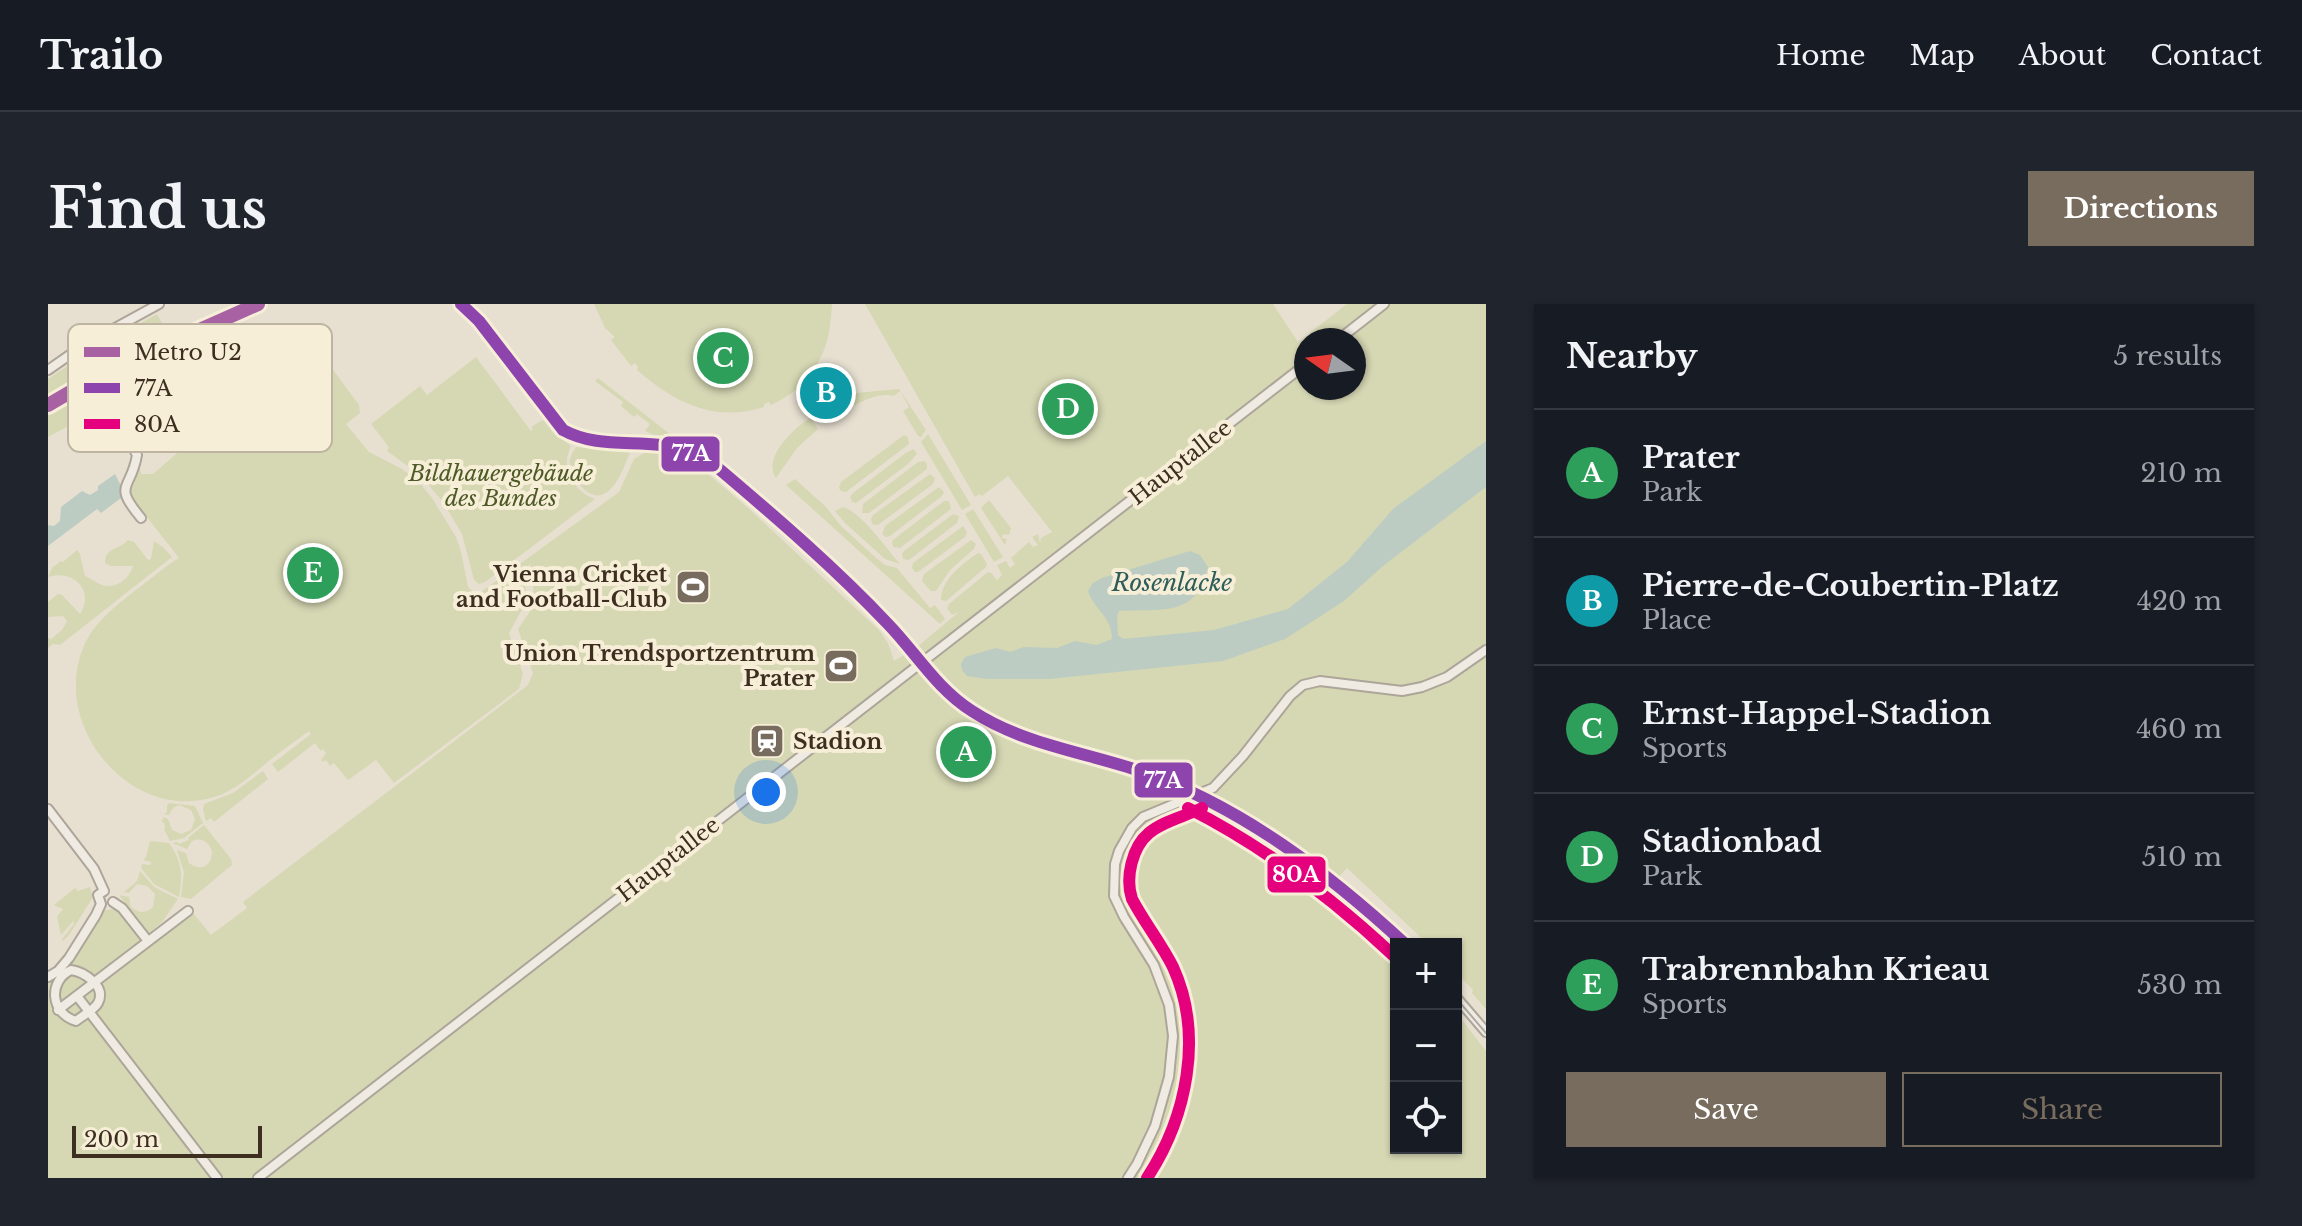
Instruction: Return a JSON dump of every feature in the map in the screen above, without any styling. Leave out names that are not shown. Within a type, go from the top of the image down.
[{"type":"street","points":[[123,324],[159,304]]},
{"type":"street","points":[[461,304],[479,321],[555,423],[570,436],[586,440],[661,445],[685,451],[718,468],[759,502]]},
{"type":"street","points":[[1353,328],[1384,304]]},
{"type":"street","points":[[48,370],[68,356]]},
{"type":"street","name":"Hauptallee","points":[[258,1178],[1294,373]]},
{"type":"street","points":[[135,452],[125,495],[141,518]]},
{"type":"street","points":[[1128,1178],[1155,1126],[1169,1077],[1173,1036],[1169,1005],[1154,965],[1114,896],[1115,864],[1132,828],[1143,817],[1213,788],[1243,756],[1290,696],[1303,685],[1320,681],[1402,691],[1447,677],[1486,650]]},
{"type":"street","points":[[1195,794],[1229,810],[1282,843],[1362,904],[1399,938]]},
{"type":"street","points":[[48,809],[94,869],[104,891],[112,894],[113,902],[122,908],[148,941]]},
{"type":"street","points":[[104,891],[98,898],[101,904],[108,906],[113,902]]},
{"type":"street","points":[[48,977],[60,973],[71,970],[84,974],[94,983],[99,1002],[76,1021],[58,1010],[52,994],[56,980],[60,973],[101,904]]},
{"type":"street","points":[[58,1010],[188,911]]},
{"type":"street","points":[[77,996],[216,1177]]},
{"type":"street","points":[[1462,1004],[1486,1032]]},
{"type":"green space","points":[[594,304],[832,304],[826,344],[815,368],[811,367],[808,371],[811,374],[803,384],[771,405],[769,402],[764,407],[728,412],[711,411],[680,400],[637,370],[635,363],[631,366],[611,340],[615,337],[605,328]]},
{"type":"green space","points":[[865,304],[1273,304],[1294,336],[1294,400],[1366,400],[1366,328],[1316,328],[1347,304],[1486,304],[1486,1009],[1462,978],[1462,938],[1422,938],[1347,868],[1325,892],[1390,946],[1390,1154],[1462,1154],[1462,1020],[1486,1051],[1486,1178],[48,1178],[48,981],[65,969],[102,912],[115,910],[120,913],[142,940],[193,913],[211,935],[247,908],[243,902],[528,685],[533,673],[518,629],[535,604],[530,563],[524,577],[524,606],[509,633],[523,674],[519,689],[394,783],[376,760],[348,780],[334,763],[330,766],[326,760],[321,760],[326,753],[315,743],[278,772],[272,764],[311,734],[309,731],[244,781],[214,797],[183,801],[154,796],[128,782],[105,762],[89,737],[78,708],[76,678],[83,648],[94,628],[127,597],[179,558],[129,498],[127,493],[135,473],[140,469],[141,474],[153,474],[179,452],[332,452],[332,368],[359,405],[360,413],[346,424],[369,452],[402,469],[418,481],[432,498],[456,537],[468,587],[477,595],[619,492],[634,459],[654,451],[679,455],[701,468],[747,507],[879,630],[888,643],[894,661],[914,649],[904,636],[767,504],[918,646],[960,611],[952,615],[947,608],[949,604],[988,572],[997,580],[1002,575],[997,565],[1006,561],[1010,568],[1015,564],[1011,558],[1029,542],[1033,547],[1038,545],[1032,537],[1038,534],[1040,543],[1041,538],[1052,532],[1008,476],[982,496],[975,497]]},
{"type":"green space","points":[[157,314],[162,323],[160,324],[139,324]]},
{"type":"green space","name":"Bildhauergebäude des Bundes","points":[[476,357],[531,431],[531,427],[543,420],[571,446],[567,462],[571,477],[580,490],[595,499],[479,584],[474,580],[462,534],[443,502],[420,475],[387,451],[389,447],[371,424],[420,386],[427,395]]},
{"type":"green space","points":[[68,366],[68,382],[48,395],[48,379]]},
{"type":"green space","points":[[598,378],[670,435],[654,435],[645,431],[650,424],[637,414],[634,417],[621,406],[623,402],[595,381]]},
{"type":"green space","points":[[899,389],[926,430],[921,437],[903,411],[909,407],[900,391],[894,396],[880,395],[865,400],[839,415],[830,404],[856,393]]},
{"type":"green space","points":[[68,396],[68,426],[48,437],[48,408]]},
{"type":"green space","points":[[810,418],[818,429],[797,448],[776,478],[773,462],[776,453],[788,437]]},
{"type":"green space","points":[[928,434],[971,505],[962,510],[921,442]]},
{"type":"green space","points":[[904,435],[908,437],[909,444],[846,492],[841,491],[841,482]]},
{"type":"green space","points":[[576,447],[630,453],[619,477],[607,492],[591,494],[577,481],[570,463]]},
{"type":"green space","points":[[914,449],[917,454],[908,464],[856,503],[852,502],[850,497],[853,493]]},
{"type":"green space","points":[[924,461],[927,469],[869,513],[862,513],[863,504],[918,462]]},
{"type":"green space","points":[[930,474],[935,478],[933,484],[878,525],[872,524],[873,515]]},
{"type":"green space","points":[[795,479],[875,557],[885,565],[897,568],[930,608],[935,605],[945,619],[940,624],[786,485]]},
{"type":"green space","points":[[939,487],[944,492],[942,496],[890,536],[882,534],[885,526]]},
{"type":"green space","points":[[989,500],[1011,528],[1009,535],[1003,534],[1002,538],[1007,539],[1005,545],[981,508]]},
{"type":"green space","points":[[944,501],[949,501],[951,509],[900,548],[893,547],[894,539]]},
{"type":"green space","points":[[843,507],[866,523],[900,564],[885,559],[845,523],[835,511]]},
{"type":"green space","points":[[973,509],[1003,557],[994,562],[965,514]]},
{"type":"green space","points":[[953,514],[959,516],[957,523],[909,560],[903,559],[904,551]]},
{"type":"green space","points":[[963,526],[967,532],[965,537],[915,572],[913,563]]},
{"type":"green space","points":[[128,540],[134,542],[148,560],[151,559],[154,541],[172,557],[60,645],[53,644],[48,648],[48,638],[62,630],[67,621],[63,616],[48,617],[48,602],[58,594],[62,595],[80,614],[85,597],[74,579],[57,575],[48,577],[52,568],[77,550],[85,576],[102,585],[117,584],[129,575],[133,566],[110,566],[105,563],[107,554]]},
{"type":"green space","points":[[971,540],[976,544],[974,549],[950,570],[936,591],[931,591],[922,581],[924,574]]},
{"type":"green space","points":[[978,553],[986,567],[946,601],[941,600],[948,579]]},
{"type":"green space","points":[[263,771],[268,779],[214,822],[211,818],[206,821],[204,804],[233,793]]},
{"type":"green space","points":[[169,803],[195,806],[203,823],[184,838],[170,841],[163,817],[168,819],[172,830],[181,834],[191,830],[195,819],[191,810],[179,805],[169,815],[164,814]]},
{"type":"green space","points":[[204,825],[231,859],[232,865],[191,899],[181,897],[184,872],[177,850],[186,853],[189,863],[198,867],[208,864],[212,852],[202,840],[192,841],[187,849],[172,843],[189,840]]},
{"type":"green space","points":[[150,841],[169,843],[177,856],[181,882],[179,897],[154,884],[141,868],[142,864],[150,865],[151,862],[143,860]]},
{"type":"green space","points":[[140,871],[154,887],[178,899],[162,922],[149,933],[119,895],[129,897],[131,907],[136,911],[145,912],[153,907],[155,894],[147,886],[137,884],[129,893],[124,892],[137,881]]},
{"type":"green space","points":[[90,887],[93,897],[63,941],[74,924],[73,921],[61,935],[57,917],[63,909],[54,905],[75,888],[78,891]]},
{"type":"water","name":"Rosenlacke","points":[[1486,441],[1486,487],[1383,566],[1344,601],[1285,639],[1223,661],[1049,679],[987,679],[967,676],[962,670],[965,657],[996,648],[1010,652],[1024,647],[1057,648],[1075,641],[1096,645],[1112,639],[1109,624],[1088,591],[1093,583],[1190,551],[1200,555],[1208,567],[1195,595],[1175,607],[1119,611],[1118,635],[1123,639],[1214,630],[1288,609],[1347,562],[1393,509]]},
{"type":"water","points":[[115,474],[121,486],[121,498],[101,513],[97,509],[48,546],[48,525],[54,526],[60,521],[61,507],[82,491],[90,495]]},
{"type":"tram line","points":[[459,304],[479,323],[561,431],[585,442],[646,446],[684,453],[715,468],[847,584],[939,683],[971,712],[1012,734],[1141,773],[1213,805],[1313,867],[1397,938]]},
{"type":"tram line","points":[[1462,1005],[1486,1033]]},
{"type":"metro line","name":"U2","points":[[213,324],[258,304]]},
{"type":"metro line","name":"U2","points":[[48,405],[68,393]]},
{"type":"transit line","name":"77A","points":[[461,304],[479,321],[563,430],[599,441],[668,446],[718,468],[847,583],[937,681],[972,711],[1012,732],[1143,772],[1215,804],[1314,867],[1398,938]]},
{"type":"transit line","name":"80A","points":[[1188,808],[1244,839],[1296,874],[1390,952]]},
{"type":"transit line","name":"80A","points":[[1147,1178],[1161,1154],[1181,1102],[1187,1075],[1188,1020],[1173,967],[1132,899],[1130,873],[1134,854],[1149,833],[1202,808]]},
{"type":"place","name":"Ernst-Happel-Stadion","points":[[723,358]]},
{"type":"place","name":"Pierre-de-Coubertin-Platz","points":[[826,393]]},
{"type":"place","name":"Stadionbad","points":[[1068,409]]},
{"type":"place","name":"Trabrennbahn Krieau","points":[[313,573]]},
{"type":"place","name":"Vienna Cricket and Football-Club","points":[[693,587]]},
{"type":"place","name":"Union Trendsportzentrum Prater","points":[[841,666]]},
{"type":"place","name":"Stadion","points":[[767,741]]},
{"type":"place","name":"Prater","points":[[966,752]]}]
